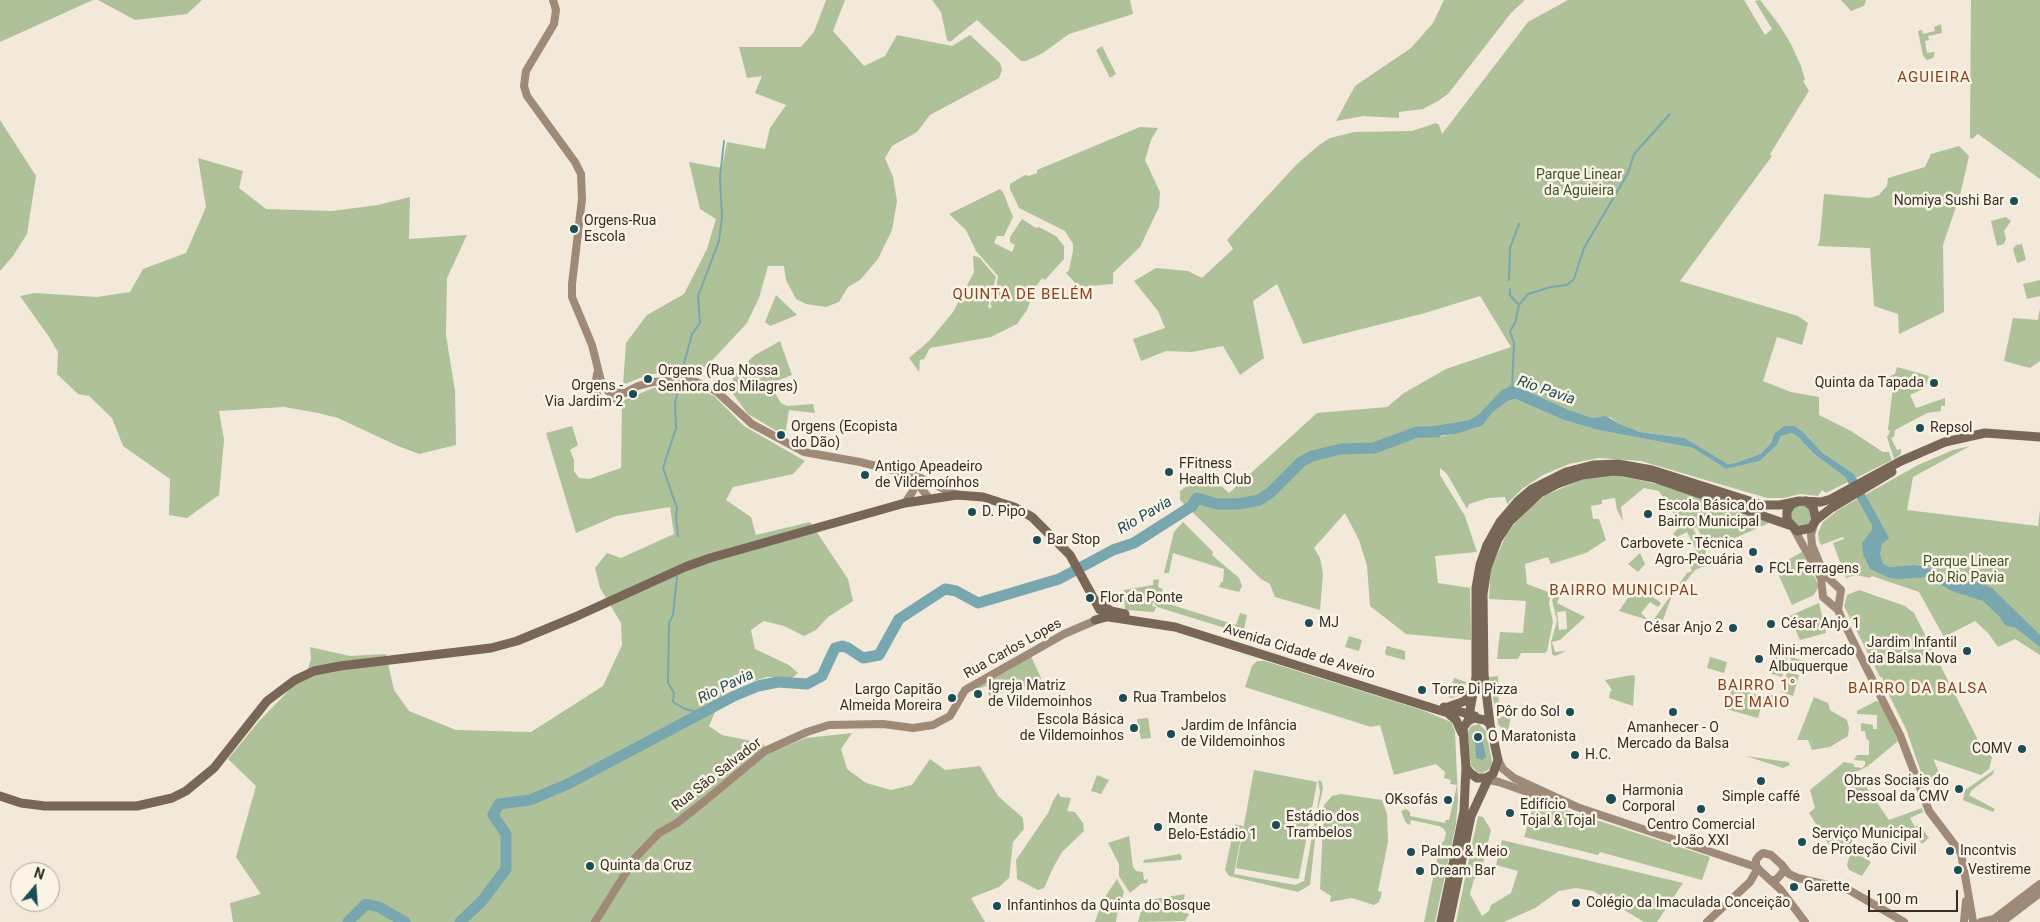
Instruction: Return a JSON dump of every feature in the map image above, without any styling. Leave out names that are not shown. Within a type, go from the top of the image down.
[{"type":"main road","points":[[1449,922],[1472,816],[1486,778],[1496,770],[1498,760],[1490,724],[1484,674],[1484,580],[1492,553],[1504,530],[1518,512],[1540,493],[1582,475],[1624,472],[1654,478],[1791,527],[1806,530],[1837,500],[1920,452],[1962,436],[1995,432],[2040,437]]},
{"type":"main road","points":[[1873,480],[1922,457],[1966,441],[1996,438],[2040,443]]},
{"type":"main road","points":[[1441,922],[1464,811],[1466,767],[1462,733],[1468,718],[1474,685],[1476,588],[1487,545],[1511,508],[1526,494],[1552,477],[1579,467],[1618,464],[1652,470],[1762,505],[1837,500]]},
{"type":"main road","points":[[0,796],[21,803],[45,806],[137,806],[172,798],[186,791],[214,768],[267,701],[295,680],[314,671],[340,666],[491,648],[518,641],[685,567],[929,498],[957,495],[983,497],[1014,507],[1032,517],[1071,556],[1097,612],[1095,620]]},
{"type":"main road","points":[[1802,501],[1816,511],[1815,522]]},
{"type":"main road","points":[[1791,527],[1787,511],[1792,504],[1802,501]]},
{"type":"main road","points":[[1088,590],[1100,610],[1111,617]]},
{"type":"main road","name":"Avenida Cidade de Aveiro","points":[[1088,590],[1106,608],[1128,615],[1179,624],[1444,707],[1468,718],[1480,718],[1490,724]]},
{"type":"main road","name":"Avenida Cidade de Aveiro","points":[[1095,620],[1128,615]]},
{"type":"main road","name":"Avenida Cidade de Aveiro","points":[[1111,617],[1175,627],[1448,713],[1456,720],[1462,733]]},
{"type":"main road","points":[[1444,707],[1465,701],[1474,685]]},
{"type":"main road","points":[[1466,767],[1472,776],[1486,778]]},
{"type":"street","points":[[553,0],[556,10],[554,24],[526,71],[524,86],[527,96],[575,162],[581,174],[582,199],[572,297],[592,345],[598,373],[604,389],[603,404]]},
{"type":"street","points":[[598,373],[595,386],[598,398],[603,404]]},
{"type":"street","points":[[603,404],[653,382],[684,380],[696,382],[716,391],[752,424],[804,452],[860,462],[924,479],[957,495]]},
{"type":"street","points":[[604,389],[614,393],[625,393]]},
{"type":"street","points":[[912,476],[929,498]]},
{"type":"street","points":[[906,503],[913,491],[912,476]]},
{"type":"street","points":[[924,479],[930,488],[929,498]]},
{"type":"street","points":[[1815,522],[1811,535],[1812,545],[1824,574],[1840,590],[1838,610]]},
{"type":"street","points":[[1791,527],[1820,576],[1823,588],[1822,595],[1838,610],[1900,735],[1929,811],[1961,853],[1967,897],[1974,922],[1994,919],[2040,884]]},
{"type":"street","points":[[1823,588],[1833,583]]},
{"type":"street","points":[[1829,602],[1839,599]]},
{"type":"street","name":"Rua Carlos Lopes","points":[[953,711],[965,690],[1064,634],[1095,620]]},
{"type":"street","name":"Rua São Salvador","points":[[595,922],[635,858],[659,833],[677,823],[765,751],[807,732],[829,725],[883,724],[924,728],[946,720],[953,711]]},
{"type":"street","points":[[1498,760],[1503,769],[1514,778],[1577,807],[1757,868],[1772,879],[1805,922]]},
{"type":"street","points":[[1486,778],[1571,807],[1577,807]]},
{"type":"street","points":[[1472,816],[1487,790],[1493,786],[1507,785]]},
{"type":"street","points":[[1518,789],[1547,792]]},
{"type":"street","points":[[1735,860],[1757,858],[1761,854],[1768,854],[1782,865],[1789,874],[1798,878],[1849,890],[1904,922]]},
{"type":"street","points":[[1750,882],[1757,868],[1757,858]]},
{"type":"street","points":[[1708,922],[1750,882],[1758,878],[1772,879],[1784,871],[1782,865]]},
{"type":"street","points":[[2002,922],[2040,893]]},
{"type":"street","points":[[1964,922],[1967,897]]},
{"type":"green space","points":[[0,0],[93,0],[0,42]]},
{"type":"green space","points":[[98,0],[202,0],[187,14],[135,20]]},
{"type":"green space","points":[[826,0],[845,0],[833,31],[864,66],[885,56],[897,35],[952,46],[970,35],[1000,63],[1002,70],[999,78],[930,115],[917,132],[892,146],[885,158],[893,177],[897,201],[892,230],[878,259],[860,280],[848,287],[839,302],[826,307],[806,304],[796,299],[786,280],[784,266],[768,266],[759,298],[747,323],[706,367],[647,375],[623,385],[626,343],[647,315],[684,294],[707,249],[716,219],[700,209],[689,162],[722,168],[727,142],[765,149],[770,128],[786,105],[755,93],[762,76],[747,78],[739,47],[801,47],[814,32]]},
{"type":"green space","points":[[932,0],[1130,0],[1133,14],[1069,34],[1043,53],[1026,61],[1021,61],[977,20],[950,42],[947,40],[941,12]]},
{"type":"green space","points":[[1444,0],[1525,0],[1511,13],[1448,94],[1438,101],[1423,109],[1399,112],[1399,118],[1363,116],[1336,121],[1355,86],[1411,48],[1433,23]]},
{"type":"green space","name":"Parque Linear da Aguieira","points":[[1568,0],[1744,0],[1765,35],[1772,29],[1755,1],[1760,0],[1780,26],[1801,66],[1805,80],[1803,81],[1809,91],[1770,154],[1772,156],[1680,281],[1798,316],[1808,323],[1802,345],[1777,337],[1763,381],[1791,392],[1819,397],[1819,415],[1851,431],[1883,452],[1889,452],[1892,460],[1856,478],[1854,474],[1823,453],[1802,431],[1774,434],[1771,443],[1760,454],[1728,464],[1685,438],[1640,432],[1618,423],[1610,417],[1593,418],[1569,410],[1523,389],[1506,387],[1479,414],[1469,420],[1422,428],[1439,437],[1482,426],[1493,412],[1508,401],[1515,399],[1564,420],[1598,430],[1693,448],[1726,469],[1760,461],[1777,445],[1781,436],[1792,433],[1814,454],[1845,477],[1848,482],[1826,493],[1822,490],[1818,496],[1800,494],[1784,498],[1767,498],[1641,461],[1599,458],[1569,464],[1543,475],[1522,489],[1507,504],[1505,497],[1488,498],[1469,504],[1467,509],[1447,474],[1440,468],[1440,475],[1465,516],[1477,552],[1435,556],[1438,583],[1470,588],[1471,640],[1406,634],[1370,606],[1367,566],[1359,540],[1345,513],[1314,548],[1320,558],[1323,574],[1320,610],[1275,597],[1270,584],[1261,579],[1180,500],[1180,491],[1206,472],[1229,493],[1317,413],[1387,407],[1404,393],[1446,369],[1511,347],[1480,296],[1425,313],[1303,344],[1277,284],[1253,301],[1264,358],[1240,375],[1223,346],[1192,352],[1166,351],[1141,361],[1133,339],[1165,328],[1158,311],[1134,281],[1156,268],[1188,271],[1202,278],[1233,249],[1227,240],[1296,165],[1330,138],[1354,132],[1412,131],[1436,123],[1439,125],[1442,134],[1528,22]]},
{"type":"green space","points":[[1841,0],[1866,0],[1864,6],[1851,11]]},
{"type":"green space","points":[[1971,0],[2040,0],[2040,179],[1978,134],[1972,139],[1970,138]]},
{"type":"green space","points":[[1941,24],[1942,33],[1928,36],[1929,40],[1925,41],[1927,53],[1935,52],[1933,58],[1927,60],[1923,56],[1918,31],[1922,30],[1923,34],[1935,31],[1934,27]]},
{"type":"green space","points":[[1102,46],[1116,74],[1110,78],[1096,50]]},
{"type":"green space","points":[[0,120],[36,176],[27,234],[13,256],[0,271]]},
{"type":"green space","points":[[1140,127],[1158,128],[1151,140],[1145,160],[1160,192],[1159,207],[1140,247],[1113,273],[1113,284],[1079,287],[1066,273],[1069,270],[1073,244],[1065,231],[1019,208],[1010,189],[1010,184],[1025,175],[1029,176],[1037,173],[1037,170]]},
{"type":"green space","points":[[1959,146],[1969,156],[1960,195],[1943,245],[1944,312],[1899,334],[1898,314],[1874,306],[1870,248],[1818,246],[1824,194],[1870,198],[1879,195],[1887,186],[1888,178],[1925,167],[1931,154]]},
{"type":"green space","points":[[198,158],[243,171],[239,188],[266,209],[332,211],[378,205],[410,197],[409,239],[467,235],[447,278],[446,335],[455,391],[456,445],[419,454],[338,418],[318,413],[284,407],[219,411],[224,440],[219,495],[187,518],[169,515],[170,479],[123,446],[112,418],[89,396],[78,394],[57,374],[58,352],[20,296],[34,293],[97,297],[130,292],[143,269],[186,253],[206,207]]},
{"type":"green space","points":[[1000,189],[1013,217],[1004,236],[997,236],[994,243],[1012,252],[1015,245],[1010,242],[1010,237],[1022,219],[1036,228],[1039,227],[1056,236],[1064,246],[1064,259],[1045,280],[1042,278],[1035,288],[1027,310],[1017,324],[991,337],[930,348],[924,359],[920,360],[919,372],[909,358],[930,340],[953,312],[974,272],[973,256],[979,257],[996,277],[988,307],[990,309],[992,306],[990,304],[995,296],[998,276],[976,251],[966,230],[949,214]]},
{"type":"green space","points":[[2006,217],[2011,221],[2004,231],[2006,239],[2004,244],[1997,246],[1991,221]]},
{"type":"green space","points":[[2022,244],[2026,260],[2017,263],[2013,249],[2016,245]]},
{"type":"green space","points":[[2040,280],[2040,296],[2027,299],[2023,284]]},
{"type":"green space","points":[[776,295],[797,315],[770,326],[765,322]]},
{"type":"green space","points":[[2040,308],[2040,361],[2030,368],[2004,361],[2013,318],[2038,320]]},
{"type":"green space","points":[[780,341],[792,375],[779,380],[775,387],[776,395],[781,403],[787,406],[813,404],[815,413],[789,410],[785,436],[748,414],[730,390],[731,382],[739,369],[755,355]]},
{"type":"green space","points":[[1897,367],[1929,376],[1925,388],[1910,395],[1916,408],[1945,398],[1945,406],[1941,406],[1941,411],[1927,413],[1895,430],[1894,437],[1891,438],[1897,450],[1901,449],[1901,454],[1894,459],[1887,437],[1890,431],[1888,430],[1893,386],[1888,377],[1895,374]]},
{"type":"green space","points":[[677,385],[697,388],[714,396],[744,426],[805,461],[793,474],[733,487],[726,500],[751,517],[756,535],[810,522],[848,579],[853,601],[828,617],[816,630],[804,636],[784,626],[764,621],[751,630],[755,649],[789,665],[798,673],[792,678],[768,677],[725,689],[709,726],[722,735],[762,743],[771,752],[806,738],[852,733],[841,749],[847,769],[866,783],[891,790],[912,785],[930,759],[945,770],[980,766],[998,796],[1023,818],[1024,829],[1013,842],[1009,878],[999,887],[971,898],[985,922],[233,922],[230,903],[261,894],[236,857],[256,786],[228,759],[260,720],[307,672],[311,659],[310,647],[350,656],[386,654],[394,690],[409,711],[456,730],[531,732],[603,686],[622,645],[621,623],[600,588],[595,568],[607,553],[621,558],[674,534],[670,507],[616,516],[576,533],[546,433],[572,426],[578,445],[570,450],[574,460],[574,471],[579,478],[589,479],[621,468],[622,401],[653,388]]},
{"type":"green space","name":"Parque Linear do Rio Pavia","points":[[1970,446],[1913,477],[1907,510],[2038,526],[2040,510],[2040,655],[2015,639],[1998,647],[1988,633],[1975,621],[1944,637],[1919,592],[1872,576],[1870,578],[1856,575],[1846,578],[1833,543],[1844,539],[1843,537],[1821,545],[1819,541],[1818,533],[1823,522],[1838,510],[1918,465],[1953,450]]},
{"type":"green space","points":[[1612,474],[1661,485],[1769,523],[1708,550],[1697,527],[1693,529],[1706,551],[1704,560],[1709,562],[1707,565],[1695,570],[1674,596],[1672,595],[1663,620],[1654,619],[1687,573],[1692,571],[1690,566],[1701,560],[1687,532],[1675,538],[1673,534],[1681,525],[1659,491],[1644,488],[1621,507],[1623,521],[1617,510],[1615,498],[1602,500],[1602,504],[1591,506],[1593,519],[1599,519],[1606,540],[1586,553],[1551,564],[1548,557],[1525,564],[1527,584],[1551,593],[1549,603],[1553,622],[1547,651],[1545,653],[1521,653],[1518,659],[1497,659],[1500,632],[1523,633],[1526,601],[1489,599],[1491,569],[1506,535],[1521,515],[1546,495],[1588,477]]},
{"type":"green space","points":[[1801,504],[1809,507],[1812,515],[1809,523],[1801,526],[1793,523],[1790,515],[1793,507]]},
{"type":"green space","points":[[1183,522],[1213,552],[1212,555],[1239,578],[1242,586],[1239,592],[1219,587],[1221,582],[1223,582],[1224,569],[1173,553],[1169,573],[1164,573],[1174,532]]},
{"type":"green space","points":[[1802,552],[1819,586],[1814,595],[1792,605],[1775,567]]},
{"type":"green space","points":[[1640,553],[1645,564],[1638,572],[1628,564]]},
{"type":"green space","points":[[1159,579],[1158,587],[1163,589],[1159,601],[1236,625],[1240,613],[1247,615],[1244,629],[1238,632],[1157,607],[1153,602],[1152,606],[1156,607],[1154,612],[1125,610],[1124,590],[1153,585],[1153,580]]},
{"type":"green space","points":[[1634,589],[1646,598],[1649,594],[1661,603],[1658,607],[1650,602],[1641,613],[1648,620],[1619,611]]},
{"type":"green space","points":[[1859,590],[1905,606],[1914,613],[1982,748],[1992,757],[1989,769],[1981,775],[1933,759],[1943,781],[1940,784],[1923,778],[1906,729],[1882,681],[1882,677],[1880,677],[1844,606],[1847,595]]},
{"type":"green space","points":[[1562,592],[1557,603],[1585,617],[1560,640],[1552,642],[1555,652],[1566,651],[1555,656],[1552,654],[1551,642],[1557,621],[1552,600],[1557,593]],"holes":[[[1566,611],[1567,629],[1559,630],[1557,612]]]},
{"type":"green space","points":[[1819,603],[1826,633],[1800,640],[1789,616]]},
{"type":"green space","points":[[1349,636],[1362,640],[1359,651],[1345,647]]},
{"type":"green space","points":[[1387,646],[1405,651],[1405,660],[1386,655]]},
{"type":"green space","points":[[1776,652],[1788,656],[1782,677],[1769,673]]},
{"type":"green space","points":[[1031,656],[1041,678],[1040,683],[989,696],[986,686],[975,690],[976,687]]},
{"type":"green space","points":[[1710,657],[1727,662],[1724,673],[1707,668]]},
{"type":"green space","points":[[1791,657],[1804,661],[1800,673],[1788,669]]},
{"type":"green space","points":[[1257,661],[1265,661],[1422,710],[1451,722],[1455,731],[1458,800],[1456,824],[1435,922],[1424,922],[1439,849],[1438,845],[1444,841],[1446,833],[1439,826],[1411,820],[1410,825],[1406,823],[1401,811],[1406,809],[1410,812],[1410,816],[1445,823],[1446,820],[1449,820],[1457,785],[1450,784],[1451,780],[1444,778],[1445,772],[1436,764],[1394,775],[1380,725],[1371,727],[1245,687],[1252,666]]},
{"type":"green space","points":[[1787,672],[1799,675],[1793,696],[1781,692]]},
{"type":"green space","points":[[1498,676],[1499,714],[1496,714],[1489,677]]},
{"type":"green space","points":[[1635,676],[1633,706],[1609,698],[1612,690],[1605,680]]},
{"type":"green space","points":[[1454,678],[1466,682],[1460,695],[1452,698],[1448,697]]},
{"type":"green space","points":[[1732,687],[1764,697],[1758,718],[1726,709]]},
{"type":"green space","points":[[1769,694],[1789,700],[1787,707],[1766,701]]},
{"type":"green space","points":[[1814,697],[1828,703],[1830,710],[1847,720],[1849,728],[1848,736],[1830,747],[1812,750],[1808,740],[1797,740]]},
{"type":"green space","points":[[1876,701],[1880,702],[1898,741],[1868,766],[1856,772],[1889,820],[1922,808],[1923,812],[1910,818],[1915,827],[1919,824],[1929,838],[1922,844],[1910,828],[1898,835],[1881,835],[1878,838],[1869,826],[1861,833],[1857,831],[1849,849],[1842,845],[1829,845],[1809,813],[1815,808],[1810,790],[1844,762],[1854,764],[1854,767],[1862,768],[1865,765],[1865,761],[1854,760],[1857,755],[1869,755],[1869,741],[1866,738],[1865,731],[1861,731],[1861,723],[1873,725],[1873,729],[1877,729],[1877,715],[1857,714],[1857,711]]},
{"type":"green space","points":[[1497,716],[1511,717],[1507,735],[1498,724]]},
{"type":"green space","points":[[1148,718],[1151,738],[1141,739],[1137,719]]},
{"type":"green space","points":[[1479,724],[1486,731],[1492,762],[1491,768],[1483,773],[1477,772],[1471,765],[1467,733],[1471,726]]},
{"type":"green space","points":[[1746,756],[1788,762],[1790,765],[1783,768]]},
{"type":"green space","name":"Estádio dos Trambelos","points":[[1254,770],[1317,782],[1299,878],[1297,879],[1236,868]]},
{"type":"green space","points":[[1994,770],[1993,774],[1972,790],[1969,795],[1995,809],[1993,812],[1963,800],[1965,790]]},
{"type":"green space","points":[[1097,775],[1109,780],[1101,794],[1091,791]]},
{"type":"green space","points":[[1318,780],[1322,782],[1323,789],[1319,805],[1310,885],[1298,892],[1229,876],[1225,870],[1235,824],[1243,826],[1234,874],[1295,885],[1304,881],[1320,792]]},
{"type":"green space","points":[[1058,793],[1061,797],[1071,798],[1067,811],[1075,812],[1083,823],[1084,831],[1062,852],[1044,888],[1038,890],[1017,879],[1016,860],[1048,813]]},
{"type":"green space","points":[[1341,794],[1382,800],[1387,814],[1388,842],[1378,891],[1382,892],[1379,902],[1374,905],[1352,898],[1330,902],[1331,896],[1320,889],[1324,805],[1332,796]]},
{"type":"green space","points":[[1535,800],[1710,857],[1702,880],[1600,852],[1598,855],[1524,837]]},
{"type":"green space","points":[[1478,816],[1483,817],[1491,830],[1480,876],[1474,879],[1470,894],[1482,916],[1489,911],[1491,905],[1511,893],[1518,871],[1496,865],[1502,840],[1683,883],[1657,922],[1644,922],[1593,891],[1576,888],[1559,891],[1535,908],[1504,922],[1456,922]]},
{"type":"green space","points":[[1129,836],[1133,867],[1136,871],[1143,872],[1144,880],[1148,879],[1147,883],[1141,884],[1130,893],[1119,876],[1119,864],[1108,843]]},
{"type":"green space","points":[[1851,850],[1871,862],[1862,876],[1849,870],[1847,865]]},
{"type":"green space","points":[[1180,854],[1181,860],[1143,863],[1144,860]]},
{"type":"green space","points":[[1117,879],[1124,892],[1121,902],[1125,904],[1123,910],[1118,909],[1116,922],[1095,922],[1103,900]]},
{"type":"green space","points":[[1185,894],[1181,912],[1189,914],[1185,921],[1138,922],[1142,907],[1149,900]]},
{"type":"water","points":[[1509,386],[1523,389],[1569,410],[1593,418],[1606,416],[1640,432],[1685,438],[1728,464],[1760,454],[1771,443],[1774,434],[1784,426],[1794,426],[1802,431],[1823,453],[1854,474],[1889,538],[1882,544],[1880,554],[1883,564],[1889,567],[1915,565],[1926,567],[1955,580],[1982,583],[1992,588],[2040,635],[2040,647],[2016,628],[2005,625],[1999,616],[1983,601],[1952,591],[1927,577],[1890,578],[1870,569],[1863,554],[1862,543],[1872,530],[1872,525],[1845,477],[1814,454],[1792,433],[1781,436],[1777,445],[1760,461],[1726,469],[1693,448],[1598,430],[1564,420],[1515,399],[1508,401],[1493,412],[1482,426],[1455,434],[1426,437],[1421,428],[1469,420],[1479,414],[1502,390]]},
{"type":"water","points":[[1478,734],[1481,736],[1486,757],[1482,760],[1476,758],[1475,736]]},
{"type":"waterway","points":[[1512,388],[1514,343],[1510,331],[1515,323],[1519,305],[1528,294],[1551,287],[1567,285],[1574,279],[1584,248],[1628,173],[1634,154],[1670,114]]},
{"type":"waterway","points":[[681,375],[692,334],[700,323],[698,296],[719,241],[722,217],[720,177],[724,141]]},
{"type":"waterway","points":[[1509,280],[1510,248],[1519,224]]},
{"type":"waterway","points":[[1510,289],[1510,295],[1519,305]]},
{"type":"waterway","points":[[678,536],[677,508],[663,468],[676,428],[675,403],[679,385]]},
{"type":"waterway","name":"Rio Pavia","points":[[460,922],[482,901],[506,869],[506,834],[493,815],[499,804],[530,800],[568,784],[734,696],[758,686],[778,682],[807,684],[822,676],[835,648],[842,646],[848,648],[863,658],[879,655],[899,619],[945,589],[956,591],[978,603],[1059,579],[1113,550],[1134,543],[1192,506],[1197,498],[1217,504],[1238,504],[1259,500],[1270,493],[1301,462],[1312,456],[1341,449],[1374,448],[1417,432],[1437,432]]},
{"type":"waterway","points":[[677,576],[673,615],[669,623],[668,683],[674,693],[673,702],[685,709],[702,713]]},
{"type":"waterway","name":"Rio Pavia","points":[[348,922],[366,904],[379,907],[405,922]]},
{"type":"place","name":"Nomiya Sushi Bar","points":[[2014,201]]},
{"type":"place","name":"Orgens-Rua Escola","points":[[574,229]]},
{"type":"place","name":"Orgens (Rua Nossa Senhora dos Milagres)","points":[[648,379]]},
{"type":"place","name":"Quinta da Tapada","points":[[1934,383]]},
{"type":"place","name":"Orgens - Via Jardim 2","points":[[633,394]]},
{"type":"place","name":"Repsol","points":[[1920,428]]},
{"type":"place","name":"Orgens (Ecopista do Dão)","points":[[781,435]]},
{"type":"place","name":"FFitness Health Club","points":[[1169,472]]},
{"type":"place","name":"Antigo Apeadeiro de Vildemoínhos","points":[[865,475]]},
{"type":"place","name":"D. Pipo","points":[[972,512]]},
{"type":"place","name":"Escola Básica do Bairro Municipal","points":[[1648,514]]},
{"type":"place","name":"Bar Stop","points":[[1037,540]]},
{"type":"place","name":"Carbovete - Técnica Agro-Pecuária","points":[[1753,552]]},
{"type":"place","name":"FCL Ferragens","points":[[1759,569]]},
{"type":"place","name":"Flor da Ponte","points":[[1090,598]]},
{"type":"place","name":"MJ","points":[[1309,623]]},
{"type":"place","name":"César Anjo 1","points":[[1771,624]]},
{"type":"place","name":"César Anjo 2","points":[[1733,628]]},
{"type":"place","name":"Jardim Infantil da Balsa Nova","points":[[1967,651]]},
{"type":"place","name":"Mini-mercado Albuquerque","points":[[1759,659]]},
{"type":"place","name":"Torre Di Pizza","points":[[1422,690]]},
{"type":"place","name":"Igreja Matriz de Vildemoinhos","points":[[978,694]]},
{"type":"place","name":"Largo Capitão Almeida Moreira","points":[[952,698]]},
{"type":"place","name":"Rua Trambelos","points":[[1123,698]]},
{"type":"place","name":"Pôr do Sol","points":[[1570,712]]},
{"type":"place","name":"Amanhecer - O Mercado da Balsa","points":[[1673,712]]},
{"type":"place","name":"Escola Básica de Vildemoinhos","points":[[1134,728]]},
{"type":"place","name":"Jardim de Infância de Vildemoinhos","points":[[1171,734]]},
{"type":"place","name":"O Maratonista","points":[[1478,737]]},
{"type":"place","name":"COMV","points":[[2022,749]]},
{"type":"place","name":"H.C.","points":[[1575,755]]},
{"type":"place","name":"Simple caffé","points":[[1761,781]]},
{"type":"place","name":"Obras Sociais do Pessoal da CMV","points":[[1959,789]]},
{"type":"place","name":"Harmonia Corporal","points":[[1611,799]]},
{"type":"place","name":"OKsofás","points":[[1448,800]]},
{"type":"place","name":"Centro Comercial João XXI","points":[[1701,809]]},
{"type":"place","name":"Edifício Tojal & Tojal","points":[[1510,813]]},
{"type":"place","name":"Estádio dos Trambelos","points":[[1276,825]]},
{"type":"place","name":"Monte Belo-Estádio 1","points":[[1158,827]]},
{"type":"place","name":"Serviço Municipal de Proteção Civil","points":[[1802,842]]},
{"type":"place","name":"Incontvis","points":[[1950,851]]},
{"type":"place","name":"Palmo & Meio","points":[[1411,852]]},
{"type":"place","name":"Quinta da Cruz","points":[[590,866]]},
{"type":"place","name":"Vestireme","points":[[1958,870]]},
{"type":"place","name":"Dream Bar","points":[[1420,871]]},
{"type":"place","name":"Garette","points":[[1794,887]]},
{"type":"place","name":"Colégio da Imaculada Conceição","points":[[1576,903]]},
{"type":"place","name":"Infantinhos da Quinta do Bosque","points":[[997,906]]},
{"type":"district","name":"AGUIEIRA","points":[[1934,78]]},
{"type":"district","name":"QUINTA DE BELÉM","points":[[1023,295]]},
{"type":"district","name":"BAIRRO MUNICIPAL","points":[[1624,591]]},
{"type":"district","name":"BAIRRO DA BALSA","points":[[1918,689]]},
{"type":"district","name":"BAIRRO 1° DE MAIO","points":[[1757,694]]}]
